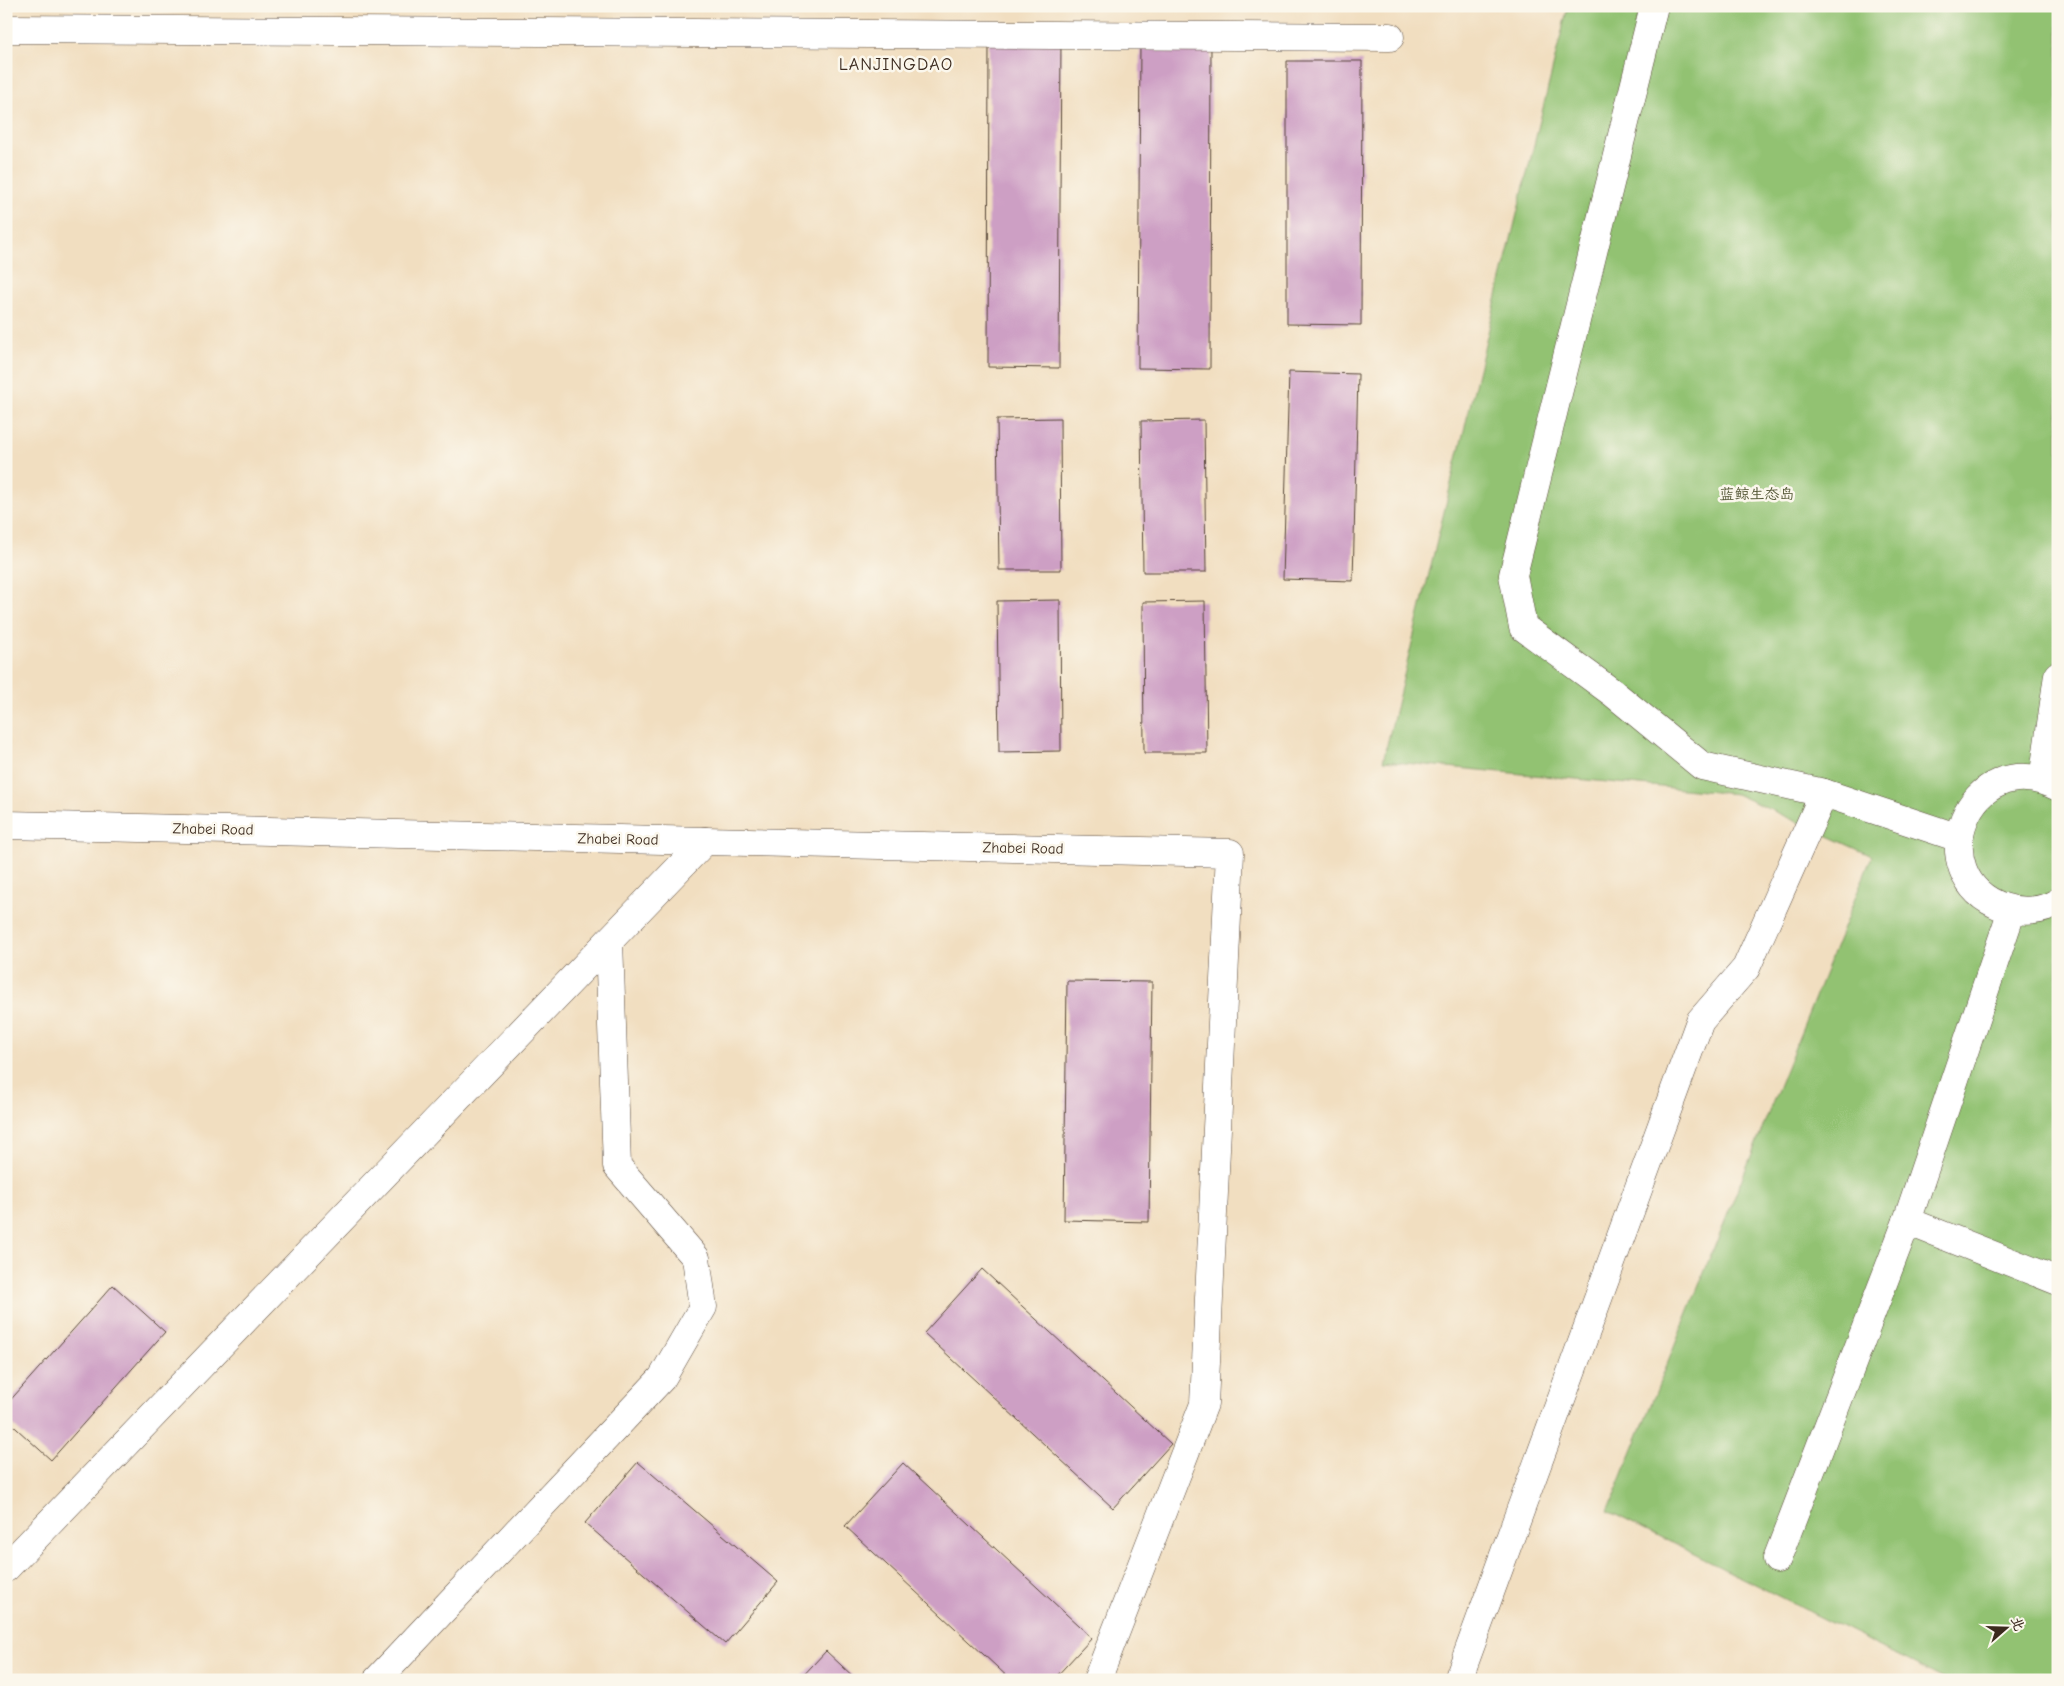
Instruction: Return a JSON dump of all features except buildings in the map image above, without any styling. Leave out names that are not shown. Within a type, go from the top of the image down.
[{"type":"street","points":[[1654,6],[1513,575],[1523,627],[1613,693],[1702,766],[1824,792],[1958,838]]},
{"type":"street","points":[[6,29],[1390,37]]},
{"type":"street","points":[[2058,674],[2051,784],[2024,778],[2005,781],[1988,789],[1973,802],[1963,819],[1958,838],[1960,857],[1966,876],[1978,891],[1993,903],[2012,910],[2034,910],[2058,902]]},
{"type":"street","points":[[1458,1680],[1700,1021],[1746,968],[1824,792]]},
{"type":"street","name":"Zhabei Road","points":[[6,825],[1230,853],[1204,1404],[1097,1680]]},
{"type":"street","points":[[6,1568],[705,841]]},
{"type":"street","points":[[1777,1559],[1907,1222],[2012,910]]},
{"type":"street","points":[[378,1680],[662,1378],[703,1307],[696,1258],[616,1166],[609,941]]},
{"type":"street","points":[[1907,1222],[2058,1281]]},
{"type":"green space","name":"蓝鲸生态岛","points":[[1568,6],[2058,6],[2058,1680],[1946,1680],[1608,1511],[1872,856],[1736,794],[1383,761]]},
{"type":"district","name":"LANJINGDAO","points":[[896,64]]}]
